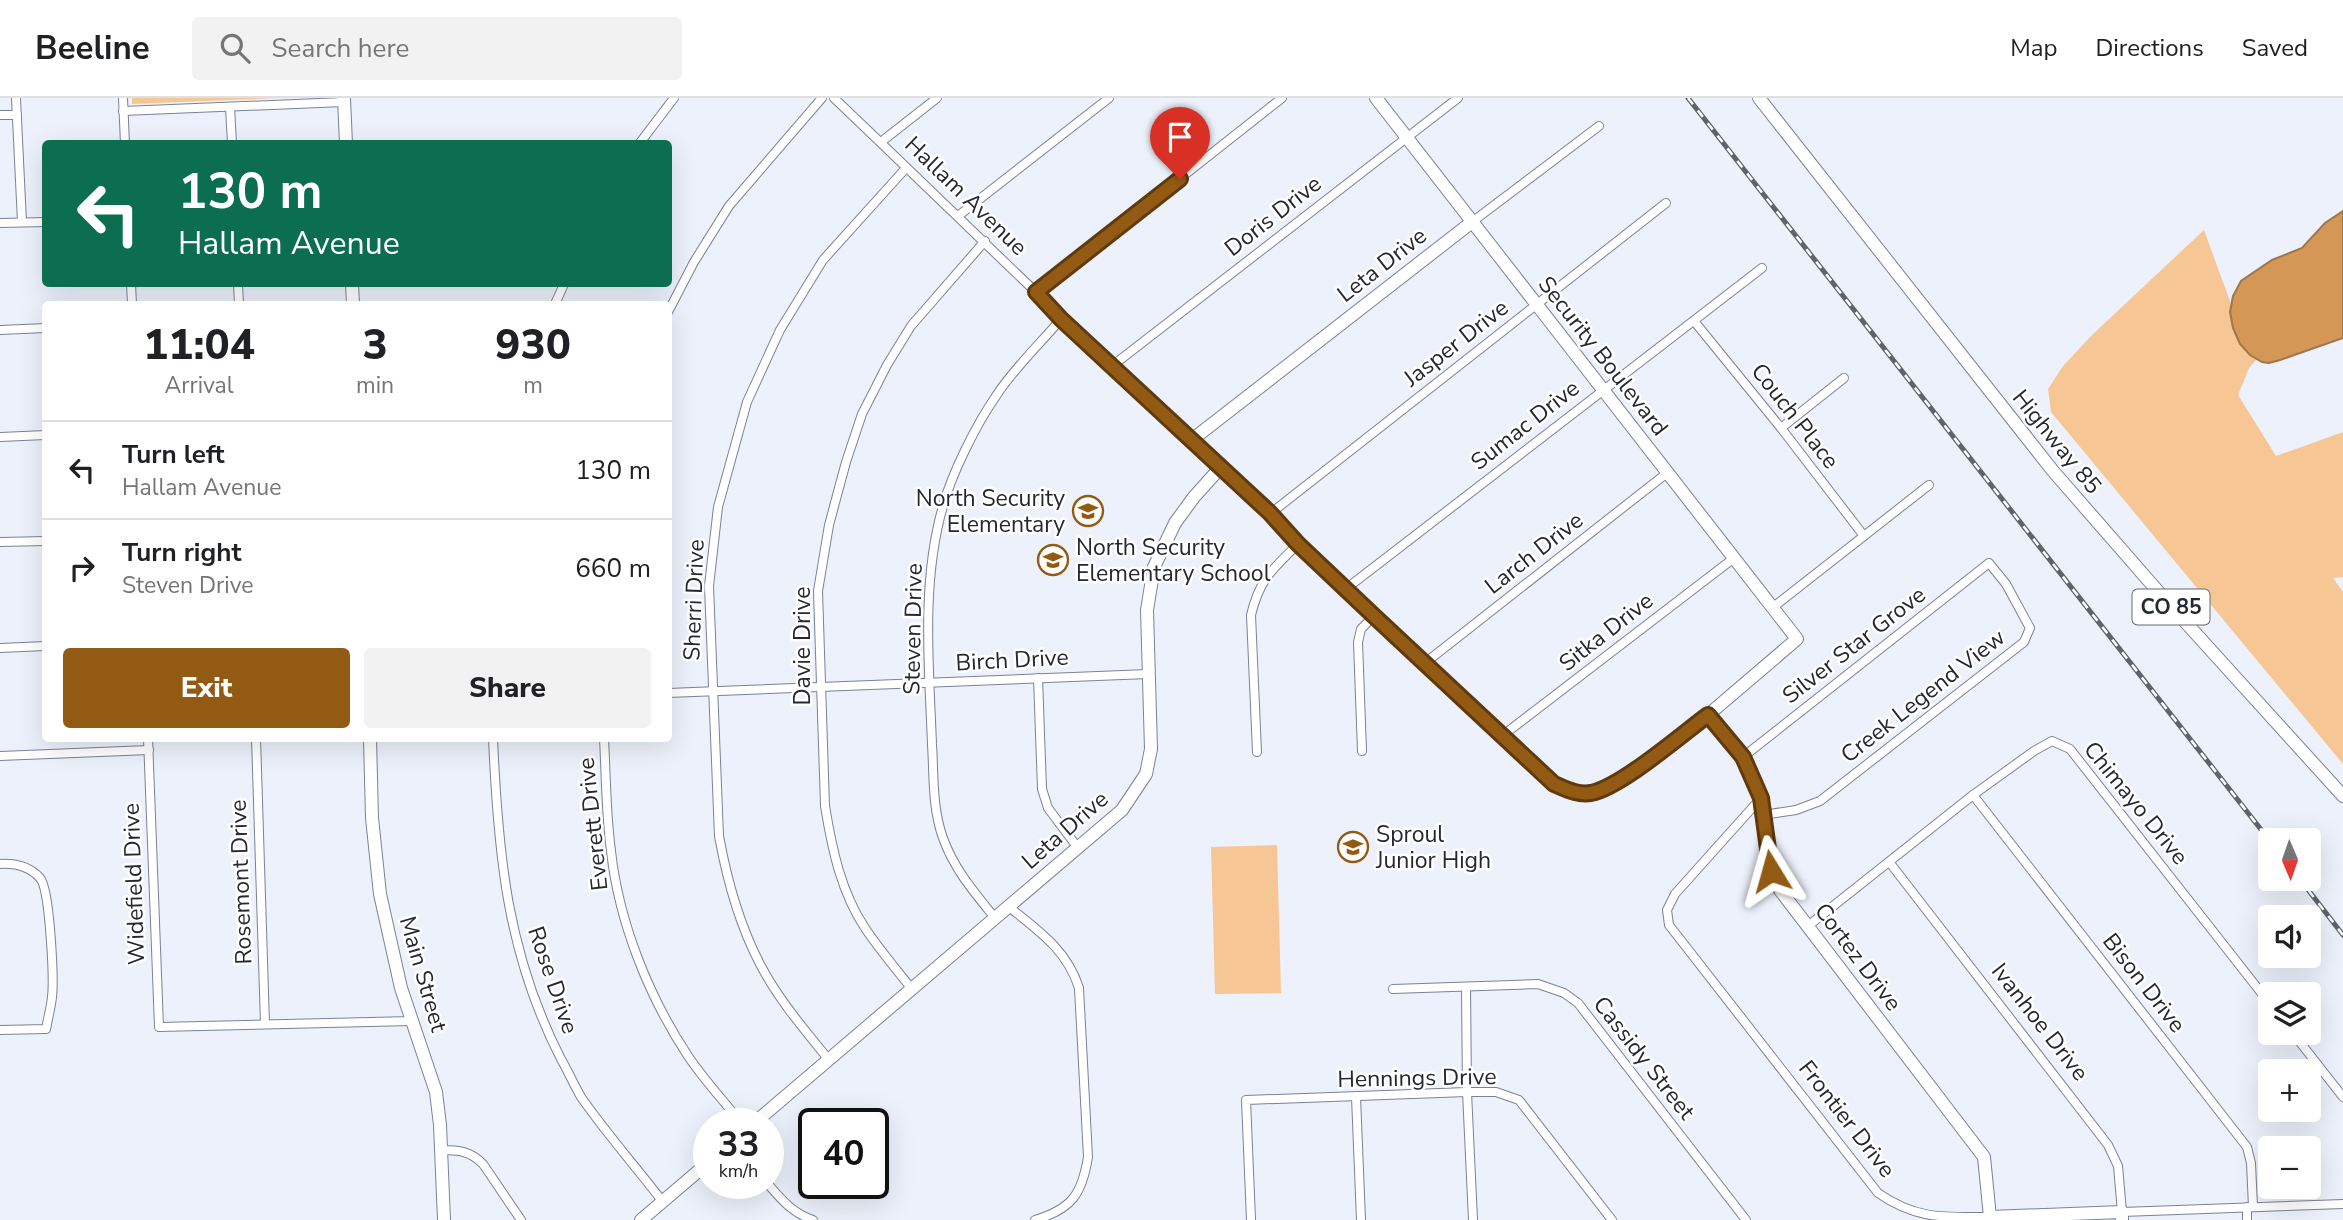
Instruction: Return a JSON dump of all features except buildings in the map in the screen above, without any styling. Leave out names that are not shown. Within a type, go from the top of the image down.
[{"type":"street","points":[[16,98],[22,222]]},
{"type":"street","points":[[123,98],[125,140]]},
{"type":"street","points":[[642,140],[674,98]]},
{"type":"street","points":[[672,304],[694,262],[729,206],[822,98]]},
{"type":"street","name":"Hallam Avenue","points":[[834,98],[985,241],[1061,319],[1193,439],[1270,513],[1298,544],[1554,784],[1573,792],[1589,793],[1611,787],[1708,715],[1797,639]]},
{"type":"street","points":[[881,142],[937,98]]},
{"type":"street","points":[[958,216],[1109,98]]},
{"type":"street","points":[[1036,292],[1282,98]]},
{"type":"street","name":"Security Boulevard","points":[[1376,98],[1797,639]]},
{"type":"street","name":"Doris Drive","points":[[1112,366],[1458,98]]},
{"type":"street","name":"Highway 85","points":[[1759,98],[2053,471],[2142,575],[2343,796]]},
{"type":"street","points":[[123,111],[344,100],[346,140]]},
{"type":"street","points":[[230,107],[232,140]]},
{"type":"street","points":[[0,115],[17,115]]},
{"type":"street","name":"Leta Drive","points":[[1193,439],[1599,126]]},
{"type":"street","name":"Sherri Drive","points":[[829,1060],[783,1001],[760,964],[740,919],[726,872],[719,836],[709,586],[718,507],[747,402],[780,330],[823,260],[906,168]]},
{"type":"street","name":"Jasper Drive","points":[[1270,513],[1666,203]]},
{"type":"street","points":[[0,223],[42,222]]},
{"type":"street","name":"Davie Drive","points":[[911,988],[864,927],[840,876],[825,806],[818,591],[829,525],[862,414],[911,326],[985,241]]},
{"type":"street","name":"Sumac Drive","points":[[1347,588],[1762,268]]},
{"type":"street","name":"Steven Drive","points":[[995,918],[950,858],[936,809],[929,683],[929,576],[943,505],[968,446],[996,395],[1061,319]]},
{"type":"street","name":"Couch Place","points":[[1694,321],[1864,536]]},
{"type":"street","points":[[0,330],[42,328]]},
{"type":"street","points":[[1781,428],[1844,378]]},
{"type":"street","points":[[0,437],[42,435]]},
{"type":"street","name":"Leta Drive","points":[[772,1108],[1122,810],[1134,794],[1146,774],[1151,749],[1147,610],[1154,567],[1175,523],[1221,467]]},
{"type":"street","name":"Larch Drive","points":[[1425,663],[1667,473]]},
{"type":"street","points":[[1772,608],[1929,485]]},
{"type":"street","points":[[0,542],[42,541]]},
{"type":"street","points":[[1256,752],[1251,615],[1263,579],[1298,544]]},
{"type":"street","name":"Sitka Drive","points":[[1502,736],[1734,558]]},
{"type":"street","name":"Silver Star Grove","points":[[1743,757],[1989,563]]},
{"type":"street","name":"Creek Legend View","points":[[1763,815],[1796,810],[1820,801],[2024,642],[2029,628],[2006,584],[1989,563]]},
{"type":"street","points":[[1362,751],[1358,642],[1362,629],[1374,616]]},
{"type":"street","points":[[0,648],[42,646]]},
{"type":"street","name":"Birch Drive","points":[[672,693],[1148,674]]},
{"type":"street","points":[[1038,678],[1042,789],[1048,808],[1078,848]]},
{"type":"street","name":"Cortez Drive","points":[[1708,715],[1743,757],[1761,798],[1771,871],[1780,890],[1984,1157],[1990,1217]]},
{"type":"street","name":"Chimayo Drive","points":[[1808,926],[1973,795],[2052,741],[2070,749],[2258,989]]},
{"type":"street","name":"Widefield Drive","points":[[148,742],[159,1027],[265,1024]]},
{"type":"street","name":"Rosemont Drive","points":[[256,742],[265,1024]]},
{"type":"street","name":"Main Street","points":[[370,742],[372,818],[380,894],[393,955],[434,1085],[438,1108],[444,1220]]},
{"type":"street","name":"Rose Drive","points":[[493,742],[497,832],[508,906],[523,967],[547,1032],[581,1096],[663,1202]]},
{"type":"street","name":"Everett Drive","points":[[604,742],[611,853],[621,905],[637,955],[672,1030],[690,1059],[729,1108]]},
{"type":"street","points":[[0,756],[149,750]]},
{"type":"street","name":"Bison Drive","points":[[1973,795],[2247,1147],[2251,1163],[2247,1220]]},
{"type":"street","name":"Frontier Drive","points":[[1761,798],[1675,894],[1667,910],[1669,925],[1878,1193],[1895,1207],[1926,1218],[2122,1216],[2250,1207],[2343,1205]]},
{"type":"street","points":[[0,864],[13,863],[28,868],[42,879],[47,897],[52,994],[46,1029],[0,1030]]},
{"type":"street","name":"Ivanhoe Drive","points":[[1890,863],[2108,1144],[2118,1166],[2122,1216]]},
{"type":"street","points":[[1009,906],[1051,940],[1064,955],[1079,988],[1088,1157],[1085,1174],[1080,1190],[1069,1205],[1054,1214],[1035,1220]]},
{"type":"street","name":"Cassidy Street","points":[[1393,989],[1538,984],[1564,993],[1578,1003],[1746,1220]]},
{"type":"street","points":[[1466,987],[1467,1092],[1473,1220]]},
{"type":"street","points":[[265,1024],[412,1021]]},
{"type":"street","points":[[2302,1045],[2343,1097]]},
{"type":"street","name":"Hennings Drive","points":[[1251,1220],[1246,1100],[1496,1092],[1519,1100],[1612,1220]]},
{"type":"street","points":[[1356,1097],[1361,1220]]},
{"type":"street","points":[[441,1150],[459,1150],[475,1156],[522,1220]]},
{"type":"street","points":[[641,1220],[693,1175]]},
{"type":"street","points":[[781,1199],[800,1216],[813,1220]]},
{"type":"shaded area","points":[[132,98],[278,98],[132,104]]},
{"type":"shaded area","points":[[2343,211],[2343,338],[2269,363],[2250,355],[2240,344],[2230,312],[2233,296],[2241,281],[2272,260],[2302,248],[2325,223]]},
{"type":"shaded area","points":[[2204,230],[2231,304],[2235,326],[2256,360],[2249,368],[2238,395],[2276,456],[2343,432],[2343,577],[2333,578],[2343,592],[2343,764],[2051,412],[2048,389],[2063,366],[2092,335]]},
{"type":"shaded area","points":[[1277,845],[1281,993],[1215,994],[1211,847]]},
{"type":"railway","points":[[1688,98],[2260,828]]},
{"type":"railway","points":[[2309,891],[2343,935]]},
{"type":"place","name":"North Security Elementary","points":[[1088,511]]},
{"type":"place","name":"North Security Elementary School","points":[[1053,560]]},
{"type":"place","name":"Sproul Junior High","points":[[1353,847]]},
{"type":"route","points":[[1180,179],[1036,292],[1061,319],[1193,439],[1270,513],[1298,544],[1554,784],[1573,792],[1589,793],[1611,787],[1708,715],[1743,757],[1761,798],[1771,871]]}]
